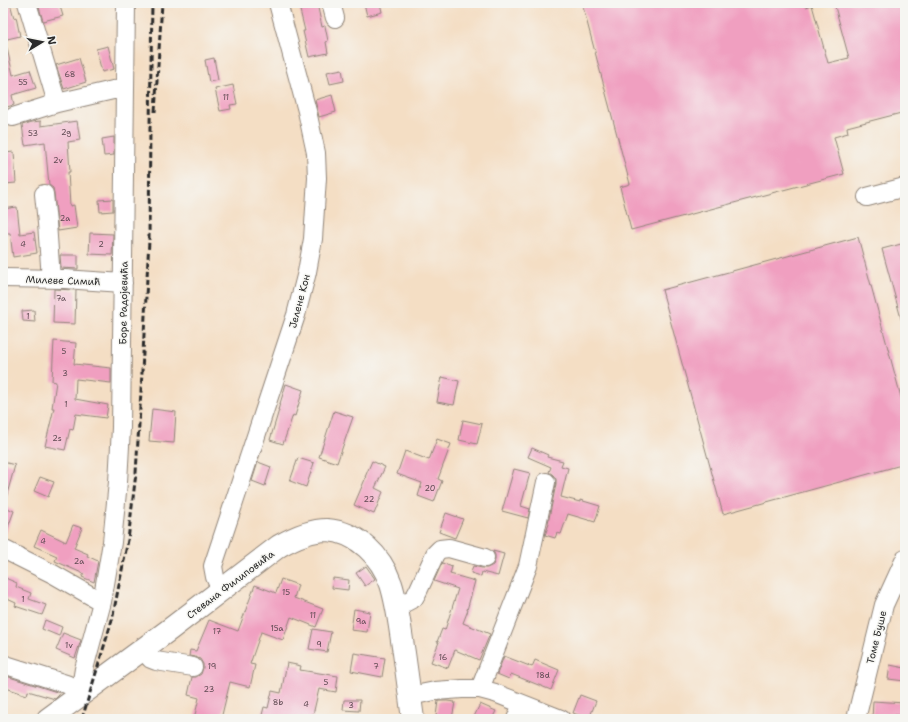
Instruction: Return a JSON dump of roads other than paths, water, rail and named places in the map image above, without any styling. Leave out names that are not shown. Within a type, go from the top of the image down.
[{"type":"main road","name":"Стевана Филиповића","points":[[48,719],[143,650],[279,546],[293,538],[326,530],[344,533],[365,544],[371,550],[384,570],[390,583],[397,607],[413,719]]},
{"type":"street","points":[[27,3],[57,103]]},
{"type":"street","name":"Боре Радојевића","points":[[85,692],[82,681],[84,669],[102,602],[112,542],[121,428],[126,3]]},
{"type":"street","name":"Јелене Кон","points":[[221,590],[215,577],[213,566],[296,315],[307,272],[313,239],[317,178],[316,153],[307,111],[278,3]]},
{"type":"street","points":[[13,118],[57,103],[113,90],[124,89]]},
{"type":"street","points":[[867,197],[905,187]]},
{"type":"street","points":[[44,194],[51,279]]},
{"type":"street","name":"Милеве Симић","points":[[3,278],[123,282]]},
{"type":"street","points":[[480,689],[528,566],[546,482]]},
{"type":"street","points":[[397,607],[414,598],[435,554],[440,549],[449,548],[485,558]]},
{"type":"street","points":[[3,550],[53,574],[102,602]]},
{"type":"street","name":"Томе Буше","points":[[856,719],[884,605],[905,559]]},
{"type":"street","points":[[143,650],[151,659],[156,661],[193,667]]},
{"type":"street","points":[[3,664],[66,684],[85,692]]},
{"type":"street","points":[[410,696],[435,691],[480,689],[519,711],[561,719]]},
{"type":"railway","points":[[82,719],[112,620],[128,540],[136,473],[149,240],[152,3]]},
{"type":"railway","points":[[155,112],[162,3]]}]
